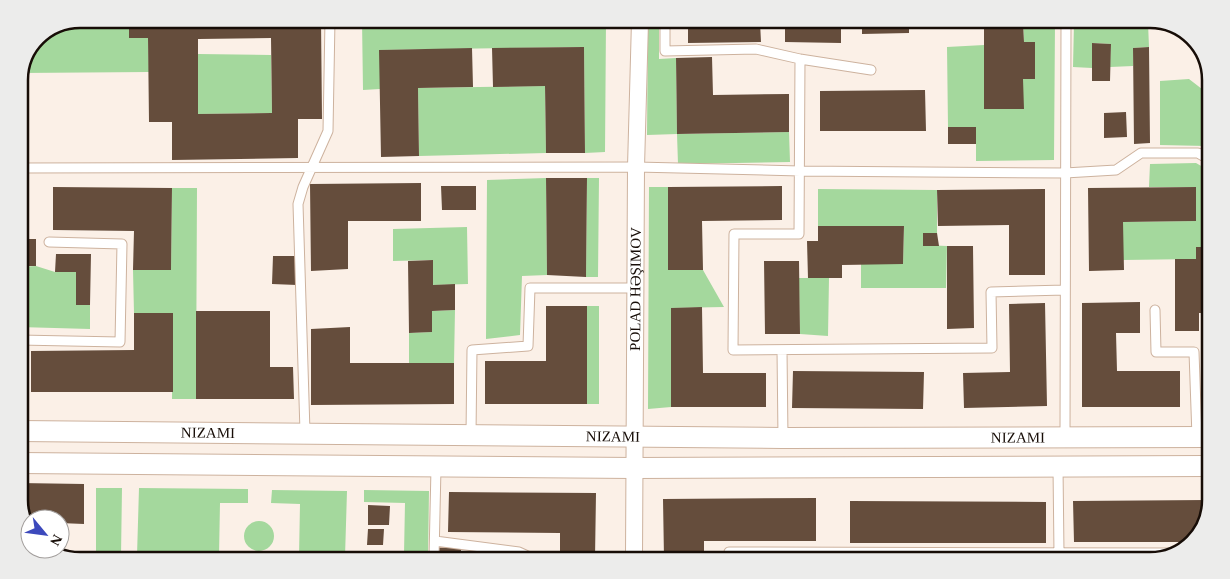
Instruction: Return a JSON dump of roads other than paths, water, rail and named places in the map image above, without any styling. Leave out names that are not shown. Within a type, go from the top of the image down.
[{"type":"street","name":"POLAD HƏŞIMOV","points":[[634,552],[636,167],[640,27]]},
{"type":"street","name":"NIZAMI","points":[[28,430],[783,438],[1202,437]]},
{"type":"street","name":"NIZAMI","points":[[28,463],[436,468],[1202,466]]},
{"type":"lane","points":[[305,432],[298,204],[328,132],[330,27]]},
{"type":"lane","points":[[665,27],[665,51],[756,49],[800,59],[871,70]]},
{"type":"lane","points":[[1065,437],[1066,27]]},
{"type":"lane","points":[[800,59],[799,234],[734,234],[733,350],[992,348],[991,292],[1065,290]]},
{"type":"lane","points":[[28,168],[636,167],[800,171],[1065,173],[1116,170],[1141,153],[1198,153],[1202,155]]},
{"type":"lane","points":[[28,340],[120,342],[122,244],[49,242]]},
{"type":"lane","points":[[471,434],[472,350],[528,346],[530,288],[636,288]]},
{"type":"lane","points":[[1155,310],[1156,352],[1194,352],[1202,437]]},
{"type":"lane","points":[[782,350],[783,438]]},
{"type":"lane","points":[[1058,467],[1059,552]]},
{"type":"lane","points":[[434,552],[436,468]]},
{"type":"lane","points":[[435,541],[519,552]]}]
